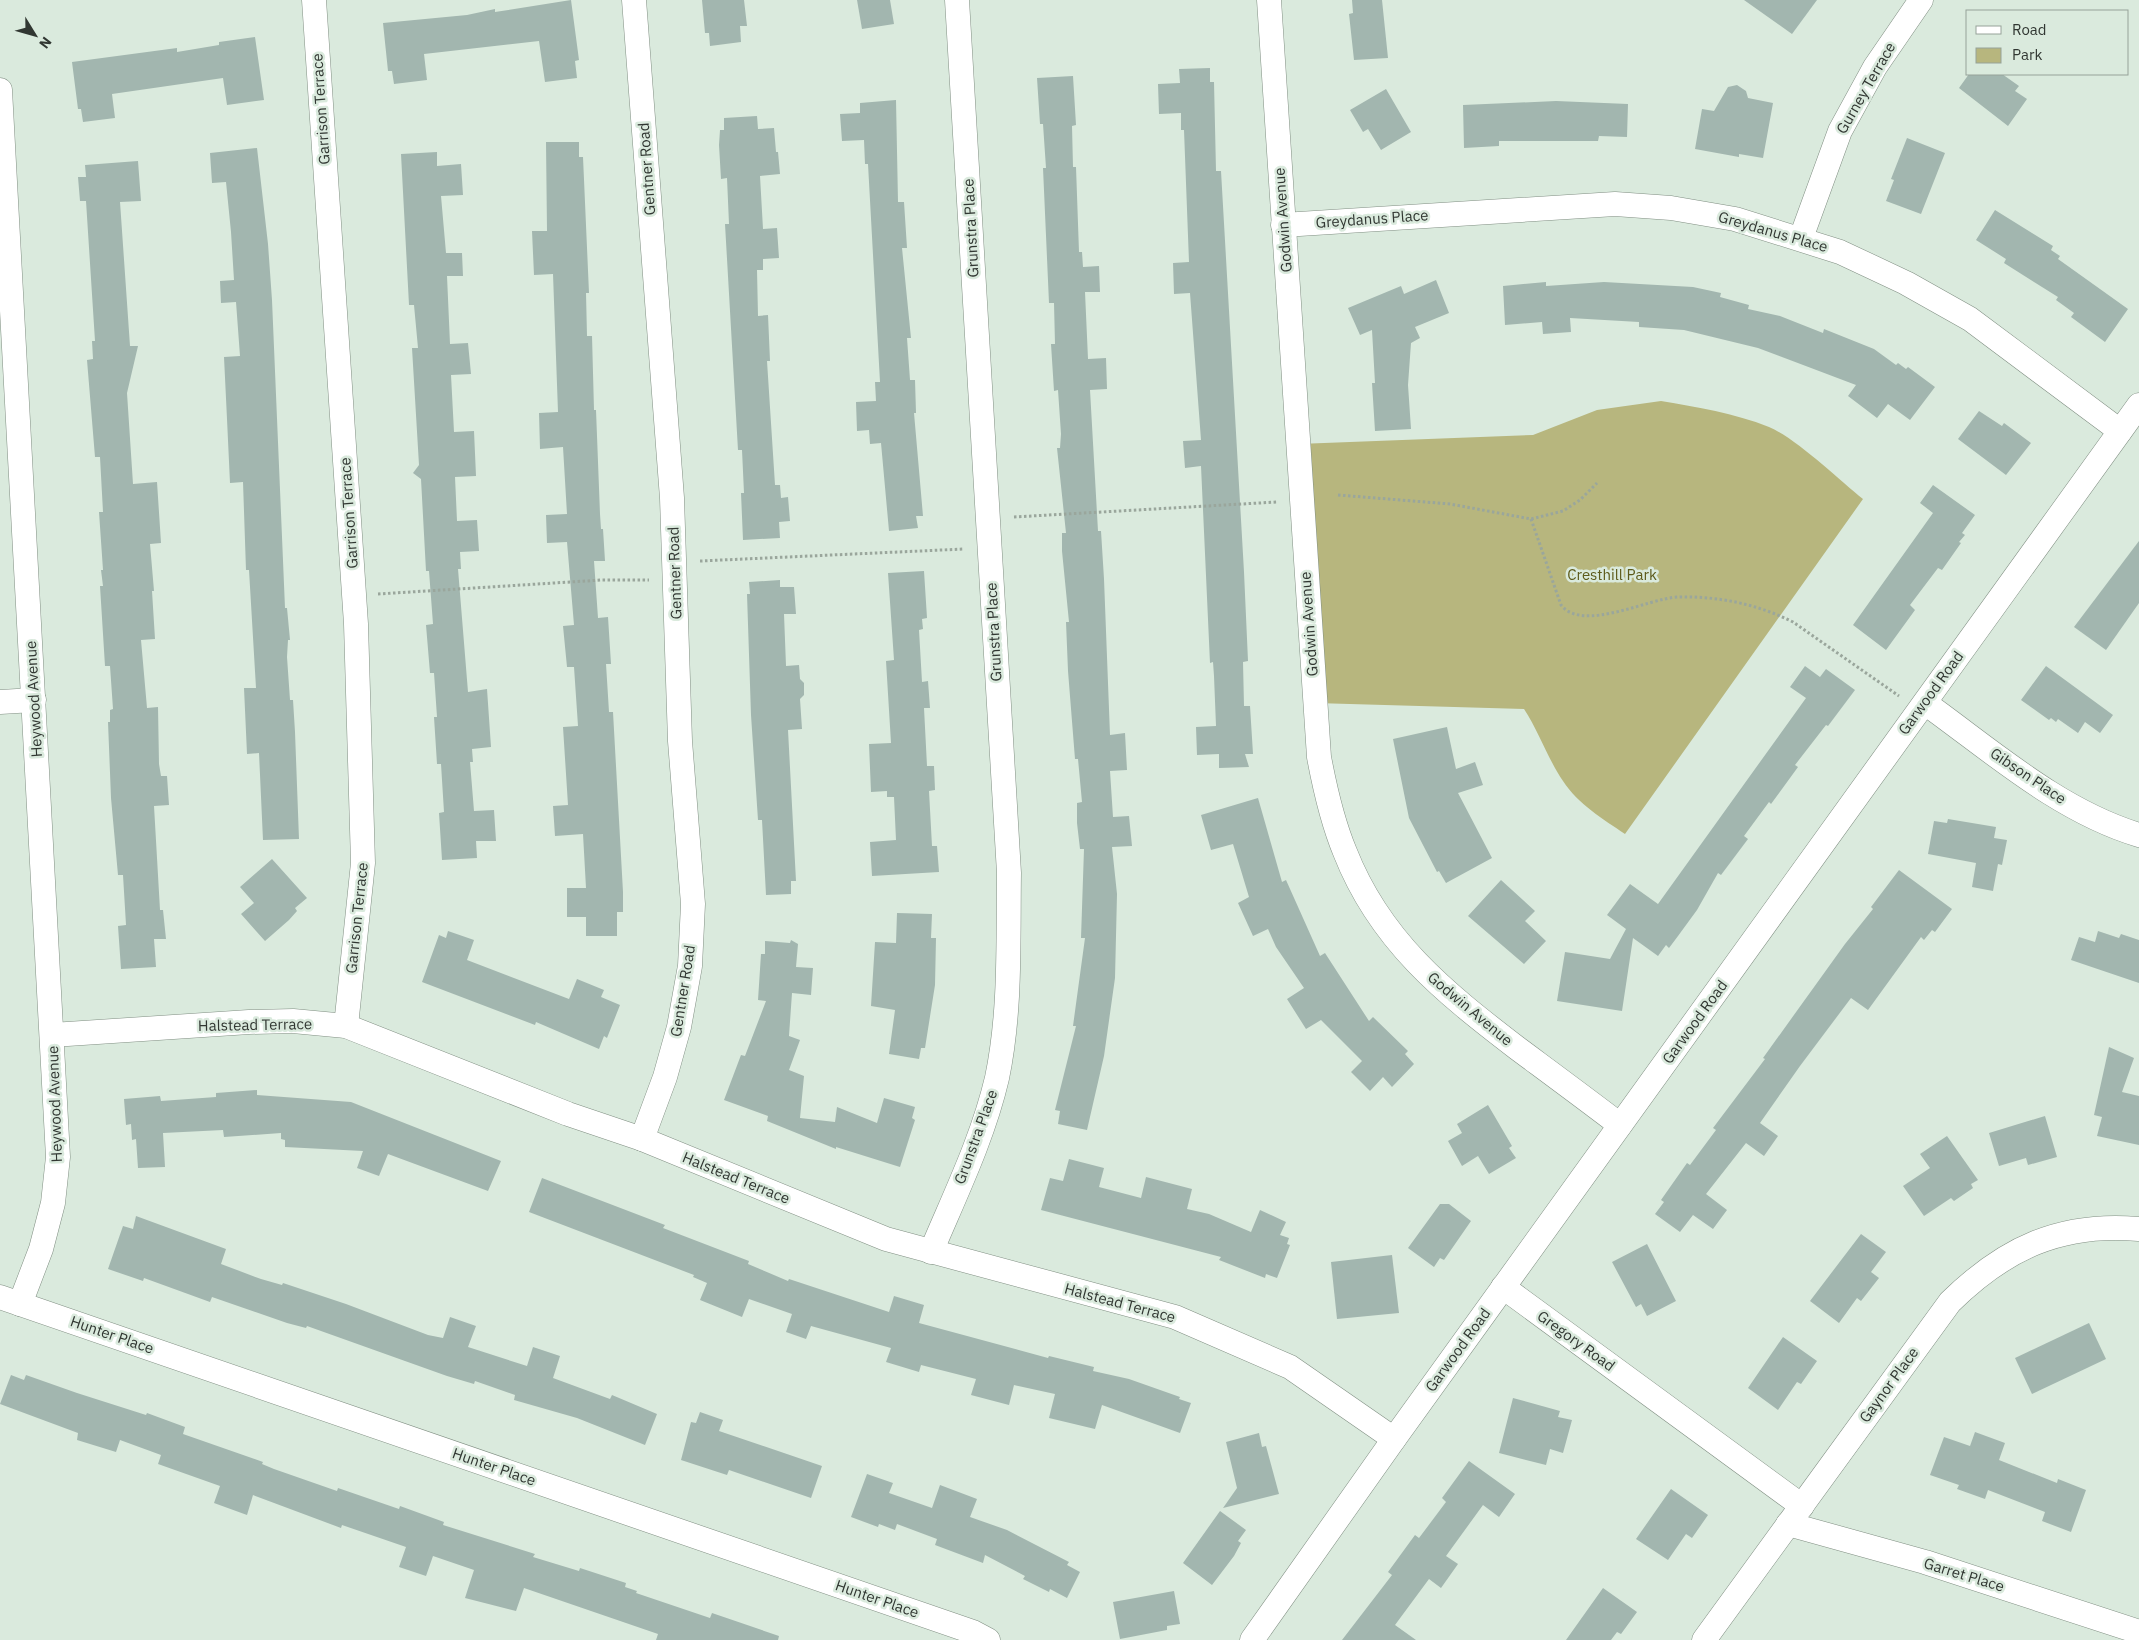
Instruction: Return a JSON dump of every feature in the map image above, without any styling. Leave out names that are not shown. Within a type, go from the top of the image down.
[{"type":"street","name":"Garrison Terrace","points":[[314,0],[354,597],[363,863],[346,1026]]},
{"type":"street","name":"Gentner Road","points":[[634,0],[672,498],[680,741],[693,904],[690,966],[679,1026],[665,1077],[642,1139]]},
{"type":"street","name":"Grunstra Place","points":[[931,1252],[981,1132],[996,1078],[1006,1022],[1009,873],[957,0]]},
{"type":"street","name":"Godwin Avenue","points":[[1268,0],[1300,500],[1319,757],[1328,802],[1345,853],[1369,900],[1399,944],[1436,983],[1465,1008],[1620,1125]]},
{"type":"street","name":"Gurney Terrace","points":[[1801,238],[1840,130],[1875,67],[1921,0]]},
{"type":"street","name":"Heywood Avenue","points":[[0,90],[58,1156],[53,1203],[40,1249],[10,1300]]},
{"type":"street","name":"Greydanus Place","points":[[1283,225],[1615,204],[1671,208],[1726,217],[1801,238],[1840,252],[1906,283],[1970,319],[2120,431]]},
{"type":"street","name":"Garwood Road","points":[[1252,1640],[1394,1439],[2139,405]]},
{"type":"street","points":[[0,702],[34,700]]},
{"type":"street","name":"Gibson Place","points":[[1922,706],[2042,788],[2079,810],[2116,828],[2139,835]]},
{"type":"street","name":"Halstead Terrace","points":[[52,1034],[249,1022],[292,1021],[346,1026],[568,1114],[642,1139],[886,1239],[1175,1317],[1290,1368],[1394,1439]]},
{"type":"street","name":"Gaynor Place","points":[[1704,1640],[1950,1302],[1974,1278],[2002,1258],[2035,1241],[2072,1231],[2112,1227],[2139,1229]]},
{"type":"street","name":"Gregory Road","points":[[1503,1288],[1649,1394]]},
{"type":"street","name":"Hunter Place","points":[[10,1300],[973,1632],[988,1640]]},
{"type":"street","name":"Garret Place","points":[[1649,1394],[1795,1515],[1925,1562],[2139,1632]]},
{"type":"path","points":[[1338,495],[1450,504],[1530,518],[1548,516],[1567,508],[1580,500],[1597,483]]},
{"type":"path","points":[[988,518],[1065,516],[1300,500]]},
{"type":"path","points":[[1530,518],[1561,605],[1570,612],[1584,615],[1606,614],[1677,597],[1744,603],[1775,613],[1793,622],[1922,706]]},
{"type":"path","points":[[354,597],[602,580],[674,571],[989,549]]},
{"type":"green space","name":"Cresthill Park","points":[[1661,401],[1729,414],[1769,427],[1792,440],[1863,499],[1625,834],[1591,811],[1569,789],[1558,773],[1524,709],[1315,703],[1298,444],[1533,435],[1597,410]]},
{"type":"building","points":[[571,0],[579,60],[575,61],[577,78],[545,82],[539,41],[424,54],[427,80],[394,84],[392,71],[388,71],[383,23],[467,15],[495,9],[495,12]]},
{"type":"building","points":[[702,0],[744,0],[747,26],[740,26],[741,42],[710,46],[709,33],[705,33]]},
{"type":"building","points":[[857,0],[890,0],[894,24],[862,29]]},
{"type":"building","points":[[1352,0],[1382,0],[1388,58],[1354,60],[1349,14],[1353,13]]},
{"type":"building","points":[[1744,0],[1817,0],[1792,34]]},
{"type":"building","points":[[255,37],[264,100],[227,105],[223,78],[112,94],[115,118],[83,122],[81,109],[78,109],[72,62],[177,48],[177,52],[219,45],[219,42]]},
{"type":"building","points":[[1210,68],[1210,82],[1214,82],[1216,171],[1221,171],[1244,572],[1248,661],[1243,662],[1244,706],[1250,706],[1253,754],[1245,754],[1249,767],[1219,768],[1219,754],[1197,755],[1196,727],[1216,726],[1213,662],[1210,663],[1201,466],[1185,468],[1183,441],[1201,440],[1190,293],[1174,294],[1173,263],[1189,262],[1184,130],[1181,130],[1181,113],[1159,114],[1158,84],[1180,83],[1179,69]]},
{"type":"building","points":[[1968,75],[2003,75],[2019,86],[2015,91],[2027,99],[2008,126],[1959,88]]},
{"type":"building","points":[[1073,76],[1076,125],[1072,126],[1073,167],[1076,167],[1079,252],[1082,252],[1083,267],[1099,266],[1100,292],[1085,292],[1088,359],[1106,358],[1107,389],[1090,390],[1098,531],[1101,531],[1104,579],[1110,735],[1125,733],[1127,770],[1110,771],[1113,817],[1129,816],[1132,846],[1112,847],[1117,894],[1115,978],[1104,1056],[1087,1130],[1058,1124],[1060,1111],[1055,1110],[1076,1026],[1073,1026],[1085,938],[1081,938],[1084,849],[1080,849],[1077,823],[1077,803],[1082,802],[1078,759],[1075,759],[1068,671],[1066,622],[1069,622],[1062,551],[1062,533],[1066,533],[1057,448],[1060,448],[1061,434],[1058,390],[1054,391],[1051,344],[1055,344],[1054,303],[1049,303],[1043,168],[1046,168],[1043,124],[1040,124],[1037,78]]},
{"type":"building","points":[[1737,85],[1746,91],[1748,98],[1773,103],[1763,158],[1739,154],[1739,157],[1695,149],[1702,109],[1714,111],[1728,87]]},
{"type":"building","points":[[1386,89],[1411,132],[1381,150],[1368,129],[1363,132],[1350,110]]},
{"type":"building","points":[[896,100],[898,202],[904,202],[907,248],[902,248],[911,338],[907,338],[910,380],[915,380],[916,413],[914,413],[923,516],[916,516],[918,528],[889,531],[881,443],[870,444],[869,430],[857,431],[856,402],[876,401],[875,382],[880,382],[868,164],[865,164],[864,140],[842,141],[840,114],[860,113],[860,103]]},
{"type":"building","points":[[1556,101],[1628,104],[1627,137],[1599,136],[1598,141],[1499,141],[1499,146],[1464,148],[1463,105]]},
{"type":"building","points":[[757,116],[758,129],[774,128],[780,174],[760,176],[763,229],[777,228],[779,258],[763,259],[763,270],[757,270],[758,316],[768,315],[770,361],[767,361],[775,485],[780,485],[781,498],[788,497],[790,521],[779,522],[780,538],[743,540],[741,493],[744,493],[742,450],[738,450],[725,224],[729,224],[727,178],[721,179],[719,145],[720,130],[724,130],[724,118]]},
{"type":"building","points":[[1907,138],[1945,153],[1921,214],[1886,201],[1894,180],[1891,179]]},
{"type":"building","points":[[546,142],[579,142],[579,157],[583,157],[589,293],[586,293],[587,336],[592,336],[600,514],[605,561],[594,561],[598,618],[608,617],[611,664],[606,664],[609,712],[613,712],[623,892],[623,912],[617,912],[617,936],[586,936],[586,917],[567,917],[567,888],[586,888],[583,834],[555,836],[553,806],[568,805],[563,727],[578,726],[574,667],[567,667],[563,626],[574,625],[567,542],[547,543],[546,515],[567,514],[563,447],[540,449],[539,413],[558,412],[553,274],[534,275],[532,231],[547,231]]},
{"type":"building","points":[[257,148],[268,244],[272,300],[285,608],[287,608],[290,640],[288,640],[287,657],[290,700],[293,700],[299,839],[263,840],[259,753],[247,754],[244,688],[256,688],[249,570],[246,570],[243,482],[230,483],[224,357],[240,356],[236,302],[221,303],[220,281],[234,280],[226,182],[212,183],[210,153]]},
{"type":"building","points":[[437,152],[437,166],[461,164],[463,195],[441,196],[446,253],[462,253],[463,276],[447,276],[450,344],[468,343],[471,374],[451,375],[454,432],[474,431],[476,476],[455,477],[457,521],[477,520],[479,551],[460,552],[461,569],[458,569],[468,692],[487,689],[491,747],[472,749],[473,762],[470,762],[474,811],[494,810],[496,841],[476,841],[477,858],[442,860],[439,813],[444,812],[441,764],[437,764],[434,717],[437,717],[434,673],[430,673],[426,625],[433,624],[429,571],[426,571],[421,479],[413,473],[419,465],[412,348],[418,348],[414,305],[409,305],[401,154]]},
{"type":"building","points":[[138,161],[141,201],[120,202],[130,346],[138,346],[127,393],[133,484],[157,482],[161,543],[150,544],[154,591],[152,591],[155,639],[141,640],[147,708],[158,707],[159,764],[161,776],[167,776],[169,805],[154,806],[160,910],[163,910],[166,939],[154,939],[156,967],[121,969],[118,926],[126,925],[123,875],[118,875],[111,798],[108,722],[110,722],[110,710],[113,709],[110,666],[105,666],[100,586],[103,586],[101,570],[103,570],[99,512],[103,512],[100,457],[95,457],[87,360],[93,359],[92,341],[95,341],[86,201],[80,201],[78,177],[86,177],[85,165]]},
{"type":"building","points":[[1995,210],[2053,246],[2051,250],[2060,256],[2058,259],[2128,309],[2105,342],[2071,317],[2074,313],[2056,300],[2058,297],[2004,263],[2006,259],[1976,240]]},
{"type":"building","points":[[1436,280],[1449,313],[1415,327],[1420,338],[1411,343],[1408,385],[1411,429],[1375,431],[1372,383],[1375,383],[1372,330],[1360,335],[1348,308],[1401,286],[1404,294]]},
{"type":"building","points":[[1546,282],[1546,286],[1604,282],[1693,287],[1721,293],[1720,297],[1749,305],[1748,309],[1780,316],[1823,333],[1824,329],[1874,349],[1896,365],[1898,363],[1906,369],[1908,367],[1935,387],[1910,420],[1888,404],[1877,418],[1848,396],[1856,385],[1758,348],[1684,330],[1639,327],[1639,322],[1570,318],[1571,332],[1543,334],[1542,322],[1505,325],[1503,286]]},
{"type":"building","points":[[1979,411],[2002,426],[2004,423],[2031,443],[2006,475],[1958,439]]},
{"type":"building","points":[[1933,485],[1975,515],[1962,533],[1965,535],[1959,542],[1961,543],[1942,570],[1938,568],[1910,605],[1915,610],[1886,650],[1853,625],[1933,513],[1920,503]]},
{"type":"building","points":[[2139,541],[2139,603],[2106,650],[2074,627]]},
{"type":"building","points":[[924,571],[927,618],[922,619],[923,629],[919,630],[922,682],[928,681],[930,708],[924,708],[927,766],[934,766],[935,790],[929,791],[932,846],[937,846],[939,872],[872,876],[870,842],[896,840],[894,797],[887,797],[887,791],[871,792],[869,744],[891,743],[886,661],[894,660],[888,573]]},
{"type":"building","points":[[780,580],[780,587],[794,587],[796,614],[784,614],[786,666],[799,665],[800,679],[804,683],[804,695],[800,699],[802,729],[788,730],[796,881],[791,881],[791,894],[766,895],[762,820],[758,820],[751,715],[747,594],[750,594],[749,582]]},
{"type":"building","points":[[1805,666],[1820,677],[1826,669],[1855,690],[1795,765],[1798,767],[1771,804],[1769,802],[1744,836],[1748,839],[1721,875],[1718,873],[1697,910],[1678,936],[1669,948],[1666,945],[1658,956],[1633,938],[1622,1011],[1557,1001],[1565,952],[1610,959],[1626,929],[1607,915],[1630,884],[1658,904],[1806,698],[1790,687]]},
{"type":"building","points":[[2046,666],[2113,715],[2100,733],[2085,722],[2078,733],[2058,719],[2056,722],[2051,718],[2049,720],[2021,700]]},
{"type":"building","points":[[1447,727],[1456,769],[1475,762],[1483,785],[1458,793],[1492,858],[1446,883],[1439,871],[1437,872],[1409,818],[1393,739]]},
{"type":"building","points":[[1258,798],[1282,882],[1286,880],[1320,956],[1325,953],[1369,1021],[1373,1017],[1408,1051],[1405,1054],[1414,1064],[1392,1087],[1383,1077],[1370,1091],[1351,1072],[1362,1061],[1321,1020],[1306,1029],[1287,999],[1304,988],[1276,947],[1268,929],[1253,936],[1238,903],[1249,897],[1233,844],[1211,850],[1201,815]]},
{"type":"building","points":[[1948,819],[1996,827],[1994,838],[2007,840],[2002,865],[1998,864],[1993,891],[1972,887],[1976,863],[1928,854],[1934,821],[1947,823]]},
{"type":"building","points":[[272,859],[307,898],[295,908],[297,911],[289,920],[265,941],[241,914],[254,903],[240,887]]},
{"type":"building","points":[[1899,870],[1952,909],[1935,932],[1932,930],[1924,940],[1921,937],[1868,1010],[1851,998],[1800,1066],[1760,1123],[1778,1136],[1764,1156],[1746,1143],[1706,1194],[1727,1210],[1713,1229],[1693,1215],[1680,1232],[1655,1214],[1664,1202],[1661,1200],[1687,1163],[1690,1165],[1716,1130],[1713,1128],[1765,1059],[1763,1058],[1845,944],[1873,909],[1871,907]]},
{"type":"building","points":[[1501,880],[1535,911],[1525,921],[1546,941],[1524,964],[1468,916]]},
{"type":"building","points":[[897,913],[932,914],[931,938],[936,938],[935,985],[925,1048],[921,1048],[919,1059],[889,1054],[895,1010],[871,1006],[875,942],[896,943]]},
{"type":"building","points":[[448,931],[474,940],[467,960],[569,999],[577,979],[604,990],[601,997],[620,1005],[607,1038],[604,1036],[599,1049],[536,1022],[535,1025],[422,982],[439,935],[446,938]]},
{"type":"building","points":[[2098,931],[2119,938],[2121,934],[2139,940],[2139,983],[2071,960],[2079,937],[2095,942]]},
{"type":"building","points":[[791,940],[798,944],[796,967],[813,968],[811,995],[792,993],[789,1036],[800,1040],[789,1070],[804,1076],[800,1118],[835,1122],[837,1107],[877,1123],[884,1098],[915,1107],[912,1118],[915,1120],[900,1167],[836,1147],[836,1149],[767,1121],[768,1116],[724,1100],[741,1055],[745,1056],[766,1001],[758,1000],[761,954],[765,954],[765,941],[790,943]]},
{"type":"building","points":[[2109,1047],[2134,1058],[2122,1092],[2139,1096],[2139,1145],[2097,1136],[2102,1117],[2094,1115]]},
{"type":"building","points":[[257,1090],[257,1095],[351,1102],[501,1161],[488,1191],[388,1154],[379,1176],[357,1168],[363,1151],[285,1147],[285,1140],[281,1139],[281,1133],[224,1137],[223,1130],[163,1133],[165,1167],[138,1168],[136,1139],[132,1140],[131,1124],[126,1125],[124,1099],[160,1096],[161,1101],[216,1097],[216,1093]]},
{"type":"building","points":[[1488,1105],[1512,1146],[1509,1148],[1516,1158],[1489,1174],[1478,1156],[1462,1166],[1448,1141],[1462,1133],[1457,1124]]},
{"type":"building","points":[[2045,1116],[2057,1157],[2028,1165],[2026,1158],[1999,1166],[1989,1133]]},
{"type":"building","points":[[1947,1136],[1978,1180],[1971,1184],[1973,1188],[1954,1201],[1951,1198],[1924,1216],[1903,1186],[1930,1168],[1920,1154]]},
{"type":"building","points":[[1069,1159],[1104,1168],[1099,1187],[1141,1198],[1146,1177],[1192,1189],[1187,1209],[1209,1214],[1251,1232],[1260,1210],[1286,1222],[1280,1235],[1289,1238],[1287,1244],[1290,1245],[1277,1278],[1266,1274],[1265,1278],[1219,1260],[1221,1257],[1041,1210],[1050,1178],[1063,1181]]},
{"type":"building","points":[[542,1178],[665,1225],[663,1228],[749,1261],[748,1264],[788,1281],[789,1279],[889,1312],[894,1296],[924,1305],[919,1323],[1048,1358],[1049,1356],[1094,1367],[1093,1371],[1129,1379],[1180,1397],[1179,1399],[1191,1403],[1180,1433],[1102,1405],[1095,1429],[1049,1418],[1055,1394],[1014,1385],[1009,1405],[971,1395],[976,1379],[921,1365],[919,1372],[886,1362],[891,1348],[811,1326],[806,1339],[786,1332],[792,1314],[749,1299],[742,1317],[700,1300],[707,1283],[693,1277],[694,1275],[529,1212]]},
{"type":"building","points":[[1440,1204],[1449,1204],[1471,1221],[1444,1260],[1440,1258],[1434,1267],[1408,1248]]},
{"type":"building","points":[[136,1216],[226,1249],[221,1264],[261,1279],[282,1285],[283,1283],[346,1304],[428,1335],[443,1338],[450,1317],[476,1326],[468,1347],[527,1366],[533,1347],[560,1356],[553,1378],[610,1399],[612,1395],[657,1414],[645,1445],[577,1418],[514,1400],[515,1395],[475,1381],[474,1384],[447,1376],[307,1326],[306,1328],[287,1323],[212,1297],[210,1302],[144,1278],[143,1281],[108,1269],[123,1226],[133,1229]]},
{"type":"building","points":[[1861,1234],[1886,1252],[1871,1272],[1879,1278],[1861,1301],[1857,1298],[1839,1323],[1810,1301]]},
{"type":"building","points":[[1647,1244],[1676,1301],[1647,1316],[1641,1304],[1636,1307],[1612,1262]]},
{"type":"building","points":[[1392,1255],[1399,1313],[1337,1319],[1331,1262]]},
{"type":"building","points":[[2089,1323],[2106,1359],[2032,1394],[2015,1358]]},
{"type":"building","points":[[1783,1337],[1817,1361],[1801,1384],[1797,1382],[1778,1410],[1748,1388]]},
{"type":"building","points":[[11,1375],[24,1380],[26,1375],[146,1415],[147,1413],[185,1427],[183,1434],[263,1462],[262,1464],[274,1469],[337,1491],[338,1488],[399,1509],[400,1506],[444,1522],[443,1525],[535,1554],[533,1557],[579,1571],[580,1568],[626,1583],[625,1587],[637,1591],[636,1593],[710,1618],[712,1613],[779,1636],[778,1640],[656,1640],[658,1634],[524,1588],[516,1611],[465,1598],[474,1570],[433,1556],[426,1576],[399,1567],[406,1547],[342,1525],[341,1528],[253,1495],[247,1515],[214,1503],[220,1486],[158,1464],[161,1455],[120,1440],[116,1452],[77,1440],[78,1433],[0,1404]]},
{"type":"building","points":[[1513,1398],[1560,1411],[1558,1417],[1572,1420],[1563,1453],[1550,1449],[1546,1465],[1499,1453]]},
{"type":"building","points":[[700,1412],[723,1420],[719,1431],[822,1466],[811,1498],[729,1470],[727,1475],[681,1460],[691,1422],[696,1423]]},
{"type":"building","points":[[1975,1432],[2005,1443],[1999,1460],[2057,1483],[2058,1479],[2086,1490],[2071,1532],[2042,1521],[2045,1512],[1988,1490],[1985,1499],[1957,1489],[1959,1485],[1930,1475],[1944,1437],[1970,1446]]},
{"type":"building","points":[[1259,1433],[1262,1447],[1266,1446],[1279,1494],[1223,1508],[1237,1488],[1226,1442]]},
{"type":"building","points":[[1469,1461],[1515,1494],[1499,1517],[1483,1505],[1446,1556],[1458,1564],[1441,1588],[1429,1579],[1395,1625],[1416,1640],[1342,1640],[1392,1575],[1388,1572],[1415,1535],[1419,1538],[1446,1502],[1442,1498]]},
{"type":"building","points":[[867,1474],[893,1483],[889,1493],[932,1508],[940,1485],[977,1499],[970,1517],[1007,1530],[1069,1562],[1067,1565],[1080,1572],[1067,1598],[1050,1589],[1049,1592],[1023,1579],[1025,1576],[985,1555],[983,1563],[935,1545],[937,1539],[897,1524],[895,1530],[879,1524],[878,1527],[851,1517]]},
{"type":"building","points":[[1671,1489],[1708,1515],[1692,1538],[1686,1534],[1668,1560],[1636,1539]]},
{"type":"building","points":[[1220,1511],[1246,1530],[1238,1541],[1241,1543],[1234,1556],[1212,1585],[1183,1563]]},
{"type":"building","points":[[1603,1588],[1637,1612],[1621,1634],[1617,1632],[1611,1640],[1566,1640]]},
{"type":"building","points":[[1174,1591],[1180,1624],[1167,1626],[1167,1630],[1120,1639],[1113,1602]]}]
